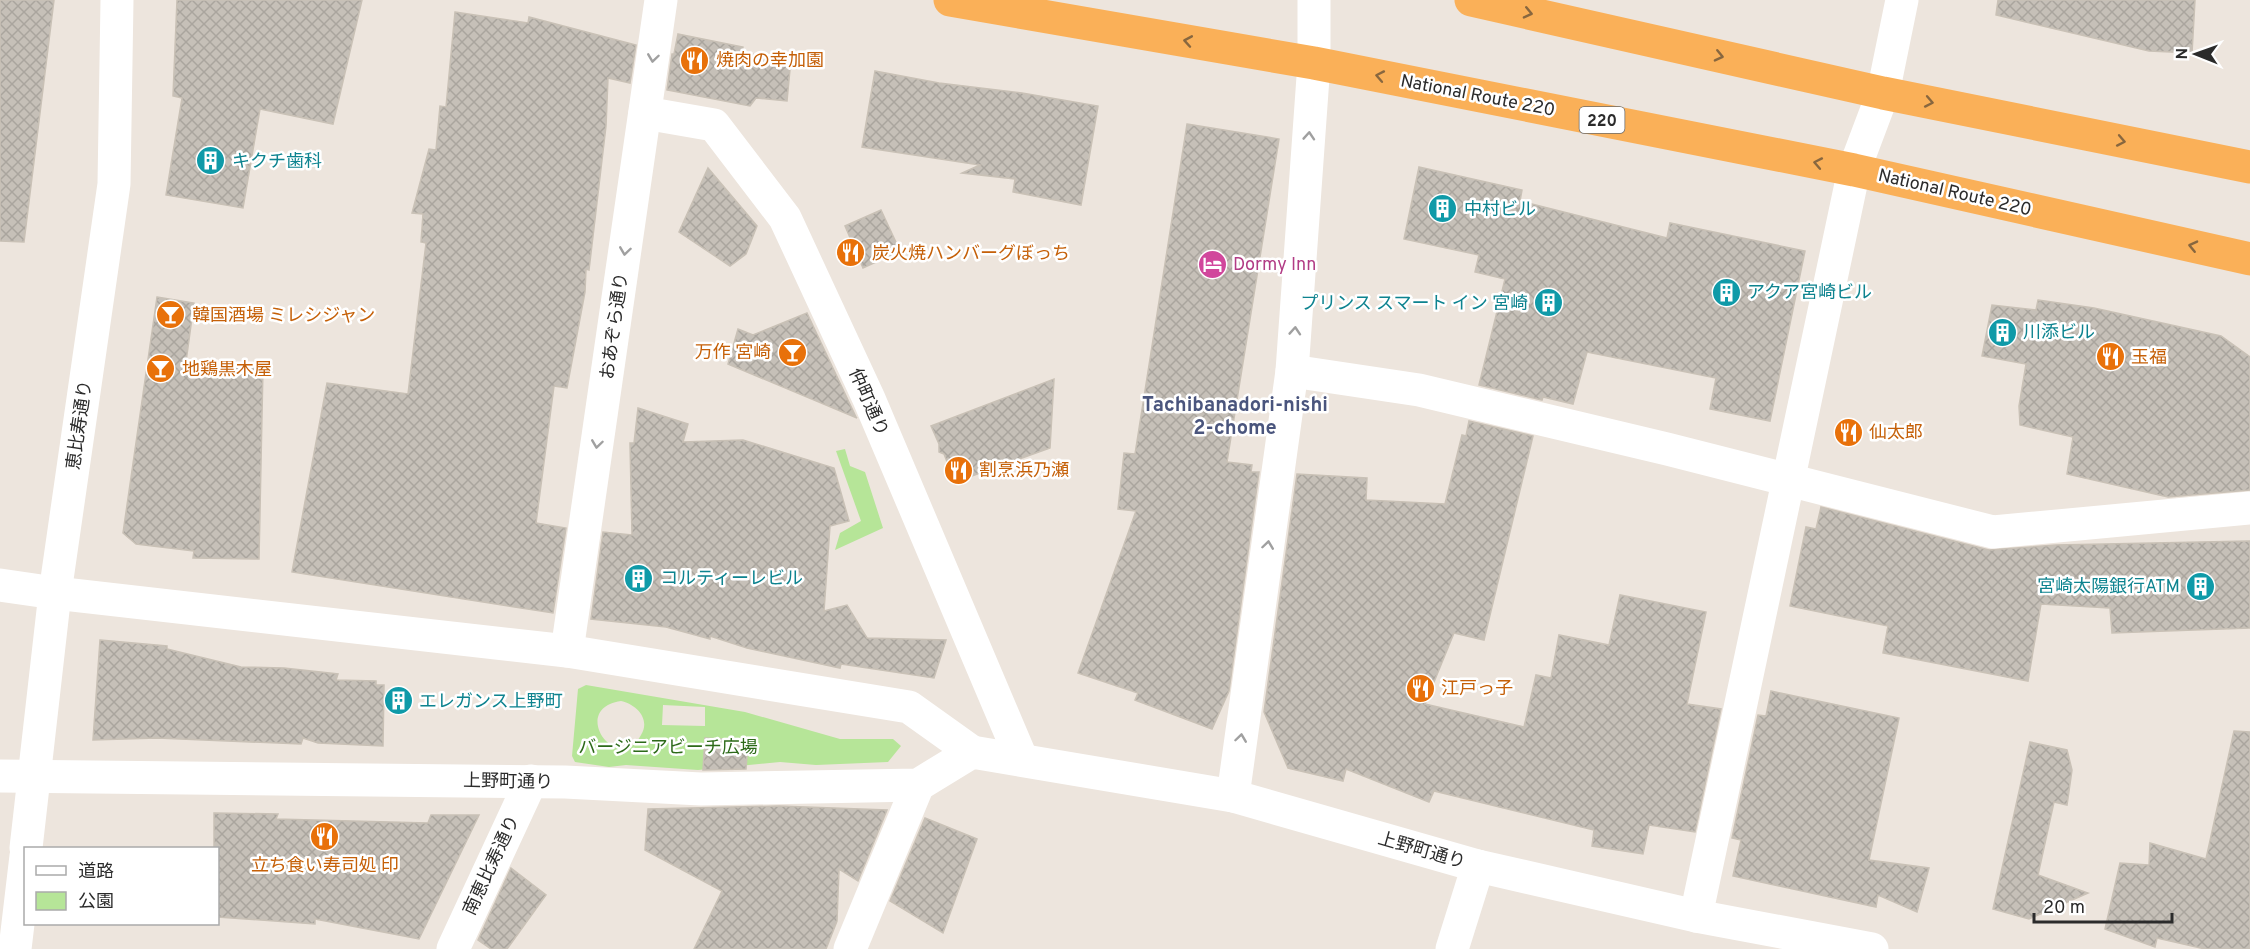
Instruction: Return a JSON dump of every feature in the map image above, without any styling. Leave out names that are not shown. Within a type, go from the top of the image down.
[{"type":"highway","name":"National Route 220","points":[[950,0],[1314,63],[1854,170],[2250,259]]},
{"type":"highway","points":[[1471,0],[1883,93],[2250,167]]},
{"type":"street","name":"恵比寿通り","points":[[26,847],[55,593],[114,184],[117,0]]},
{"type":"street","name":"おあぞら通り","points":[[567,651],[661,0]]},
{"type":"street","points":[[1233,796],[1292,371],[1314,63],[1314,0]]},
{"type":"street","points":[[1696,916],[1854,170],[1883,93],[1902,0]]},
{"type":"street","name":"仲町通り","points":[[645,113],[714,125],[785,218],[869,399],[1022,760]]},
{"type":"street","points":[[1292,371],[1419,390],[1993,532],[2250,507]]},
{"type":"street","name":"上野町通り","points":[[0,585],[567,651],[909,707],[972,752],[1233,796],[1478,866],[1696,916],[1872,949]]},
{"type":"street","points":[[850,949],[918,785],[972,752]]},
{"type":"street","name":"上野町通り","points":[[0,776],[531,781],[701,789],[918,785]]},
{"type":"street","name":"南恵比寿通り","points":[[453,949],[531,781]]},
{"type":"street","points":[[1452,949],[1478,866]]},
{"type":"street","points":[[15,949],[24,873]]},
{"type":"green space","points":[[845,449],[850,466],[865,472],[883,528],[835,550],[840,533],[861,521],[836,451]]},
{"type":"green space","name":"バージニアビーチ広場","points":[[586,685],[745,712],[840,739],[893,739],[901,746],[888,762],[816,765],[780,762],[698,770],[626,765],[609,767],[575,762],[572,756],[578,689]],"holes":[[[621,701],[632,705],[640,713],[644,729],[631,746],[621,749],[611,745],[602,737],[598,726],[599,716],[606,706]],[[663,705],[705,707],[705,726],[662,725]],[[705,738],[748,740],[747,760],[704,758]]]},
{"type":"building","points":[[0,0],[54,0],[24,242],[0,241]]},
{"type":"building","points":[[177,0],[362,0],[333,124],[260,109],[243,208],[166,195],[182,98],[173,96]]},
{"type":"building","points":[[1998,0],[2195,0],[2192,53],[2149,51],[1996,15]]},
{"type":"building","points":[[455,12],[528,23],[529,17],[636,45],[630,83],[608,78],[606,126],[589,270],[586,269],[585,292],[567,388],[554,386],[536,523],[566,528],[553,613],[292,572],[327,383],[408,394],[426,243],[421,242],[423,214],[412,213],[429,149],[436,150],[440,106],[446,107]]},
{"type":"building","points":[[678,34],[743,47],[742,53],[791,59],[787,101],[756,98],[750,106],[667,90],[672,54],[674,54]]},
{"type":"building","points":[[875,71],[939,83],[1022,93],[1098,106],[1081,205],[1013,192],[1015,179],[962,173],[980,165],[862,147]]},
{"type":"building","points":[[1187,124],[1279,139],[1227,462],[1252,465],[1251,472],[1259,472],[1229,691],[1212,729],[1135,700],[1138,693],[1078,673],[1136,511],[1118,509],[1124,453],[1135,454]]},
{"type":"building","points":[[1419,167],[1522,190],[1520,201],[1667,238],[1670,223],[1805,251],[1770,421],[1710,409],[1716,378],[1587,352],[1573,404],[1543,397],[1542,400],[1479,385],[1505,279],[1475,272],[1479,255],[1404,239]]},
{"type":"building","points":[[708,168],[757,226],[746,254],[730,266],[679,232]]},
{"type":"building","points":[[881,210],[900,251],[863,268],[845,226]]},
{"type":"building","points":[[157,297],[194,303],[186,362],[207,362],[208,367],[263,367],[259,559],[193,558],[194,551],[136,544],[123,533]]},
{"type":"building","points":[[2038,300],[2094,308],[2221,336],[2250,357],[2250,490],[2168,497],[2067,474],[2073,437],[2020,425],[2019,406],[2026,364],[1982,356],[1992,305],[2036,310]]},
{"type":"building","points":[[807,313],[857,418],[728,364],[738,329],[753,335]]},
{"type":"building","points":[[1054,379],[1050,448],[955,482],[944,454],[939,452],[939,444],[931,426]]},
{"type":"building","points":[[638,408],[688,424],[683,442],[743,440],[834,468],[849,521],[830,526],[824,611],[847,605],[867,638],[946,640],[934,678],[841,664],[840,668],[747,648],[710,636],[710,639],[666,627],[591,619],[603,532],[632,535],[630,443],[634,443]]},
{"type":"building","points":[[1469,421],[1533,436],[1484,640],[1454,633],[1425,704],[1524,727],[1536,675],[1551,678],[1559,635],[1609,645],[1620,595],[1706,612],[1687,704],[1721,709],[1695,832],[1649,825],[1643,854],[1592,846],[1594,830],[1434,791],[1429,802],[1346,769],[1343,781],[1288,768],[1264,712],[1297,474],[1367,478],[1366,500],[1445,504],[1462,435],[1466,436]]},
{"type":"building","points":[[1821,507],[1989,550],[2056,545],[2250,541],[2250,628],[2112,633],[2110,608],[2041,604],[2028,681],[1883,653],[1888,626],[1790,606],[1806,527],[1816,529]]},
{"type":"building","points":[[100,640],[167,646],[167,649],[241,667],[284,668],[338,674],[336,680],[376,681],[376,685],[384,685],[383,746],[318,743],[303,738],[301,744],[157,738],[93,740]]},
{"type":"building","points":[[1771,691],[1899,718],[1869,860],[1929,868],[1917,912],[1878,895],[1876,907],[1733,876],[1741,840],[1732,838],[1758,715],[1766,716]]},
{"type":"building","points":[[2234,731],[2250,732],[2250,949],[2205,949],[2157,938],[2155,947],[2105,929],[2120,863],[2149,865],[2150,843],[2206,859]]},
{"type":"building","points":[[705,738],[748,741],[746,769],[703,770]]},
{"type":"building","points":[[2030,742],[2067,750],[2072,770],[2067,805],[2054,802],[2038,875],[2088,893],[2029,919],[1993,909]]},
{"type":"building","points":[[779,806],[887,810],[858,881],[839,869],[837,921],[826,949],[694,949],[722,891],[645,850],[648,809]]},
{"type":"building","points":[[214,813],[278,814],[276,819],[428,823],[431,815],[479,815],[419,939],[315,919],[315,924],[219,917],[219,847],[214,847]]},
{"type":"building","points":[[925,818],[977,839],[943,933],[890,901]]},
{"type":"building","points":[[511,868],[546,895],[507,949],[491,949],[478,940]]},
{"type":"place","name":"焼肉の幸加園","points":[[695,60]]},
{"type":"place","name":"キクチ歯科","points":[[211,161]]},
{"type":"place","name":"中村ビル","points":[[1443,209]]},
{"type":"place","name":"炭火焼ハンバーグぼっち","points":[[851,253]]},
{"type":"place","name":"Dormy Inn","points":[[1212,264]]},
{"type":"place","name":"アクア宮崎ビル","points":[[1726,292]]},
{"type":"place","name":"プリンス スマート イン 宮崎","points":[[1549,303]]},
{"type":"place","name":"韓国酒場 ミレシジャン","points":[[171,315]]},
{"type":"place","name":"川添ビル","points":[[2002,332]]},
{"type":"place","name":"万作 宮崎","points":[[792,352]]},
{"type":"place","name":"玉福","points":[[2110,357]]},
{"type":"place","name":"地鶏黒木屋","points":[[161,369]]},
{"type":"place","name":"仙太郎","points":[[1848,432]]},
{"type":"place","name":"割烹浜乃瀬","points":[[958,470]]},
{"type":"place","name":"コルティーレビル","points":[[639,578]]},
{"type":"place","name":"宮崎太陽銀行ATM","points":[[2201,586]]},
{"type":"place","name":"江戸っ子","points":[[1420,688]]},
{"type":"place","name":"エレガンス上野町","points":[[398,701]]},
{"type":"place","name":"立ち食い寿司処 印","points":[[325,836]]},
{"type":"district","name":"Tachibanadori-nishi 2-chome","points":[[1235,416]]}]
